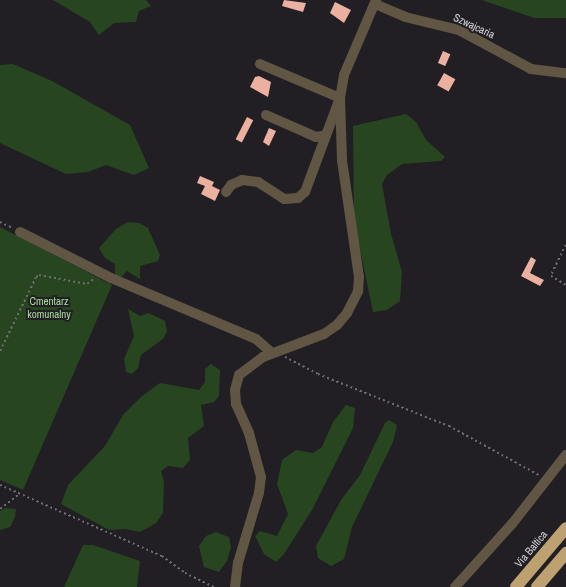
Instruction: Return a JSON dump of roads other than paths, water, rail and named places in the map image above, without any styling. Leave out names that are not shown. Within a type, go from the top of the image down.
[{"type":"highway","name":"Via Baltica","points":[[516,587],[566,528]]},
{"type":"highway","points":[[537,587],[566,553]]},
{"type":"street","name":"Szwajcaria","points":[[376,2],[405,18],[460,30],[476,43],[531,69],[566,73]]},
{"type":"street","points":[[226,192],[237,181],[249,180],[284,199],[298,198],[305,192],[340,98],[344,75],[376,2]]},
{"type":"street","points":[[260,64],[340,98]]},
{"type":"street","points":[[235,587],[238,563],[261,477],[249,433],[236,404],[234,390],[239,375],[247,366],[272,353],[324,334],[337,325],[347,313],[358,291],[359,277],[342,160],[340,98]]},
{"type":"street","points":[[266,115],[316,137],[326,135]]},
{"type":"street","points":[[20,232],[100,273],[256,339],[272,353]]},
{"type":"street","points":[[456,587],[512,524],[566,455]]},
{"type":"park label","name":"Cmentarz komunalny","points":[[49,308]]}]
